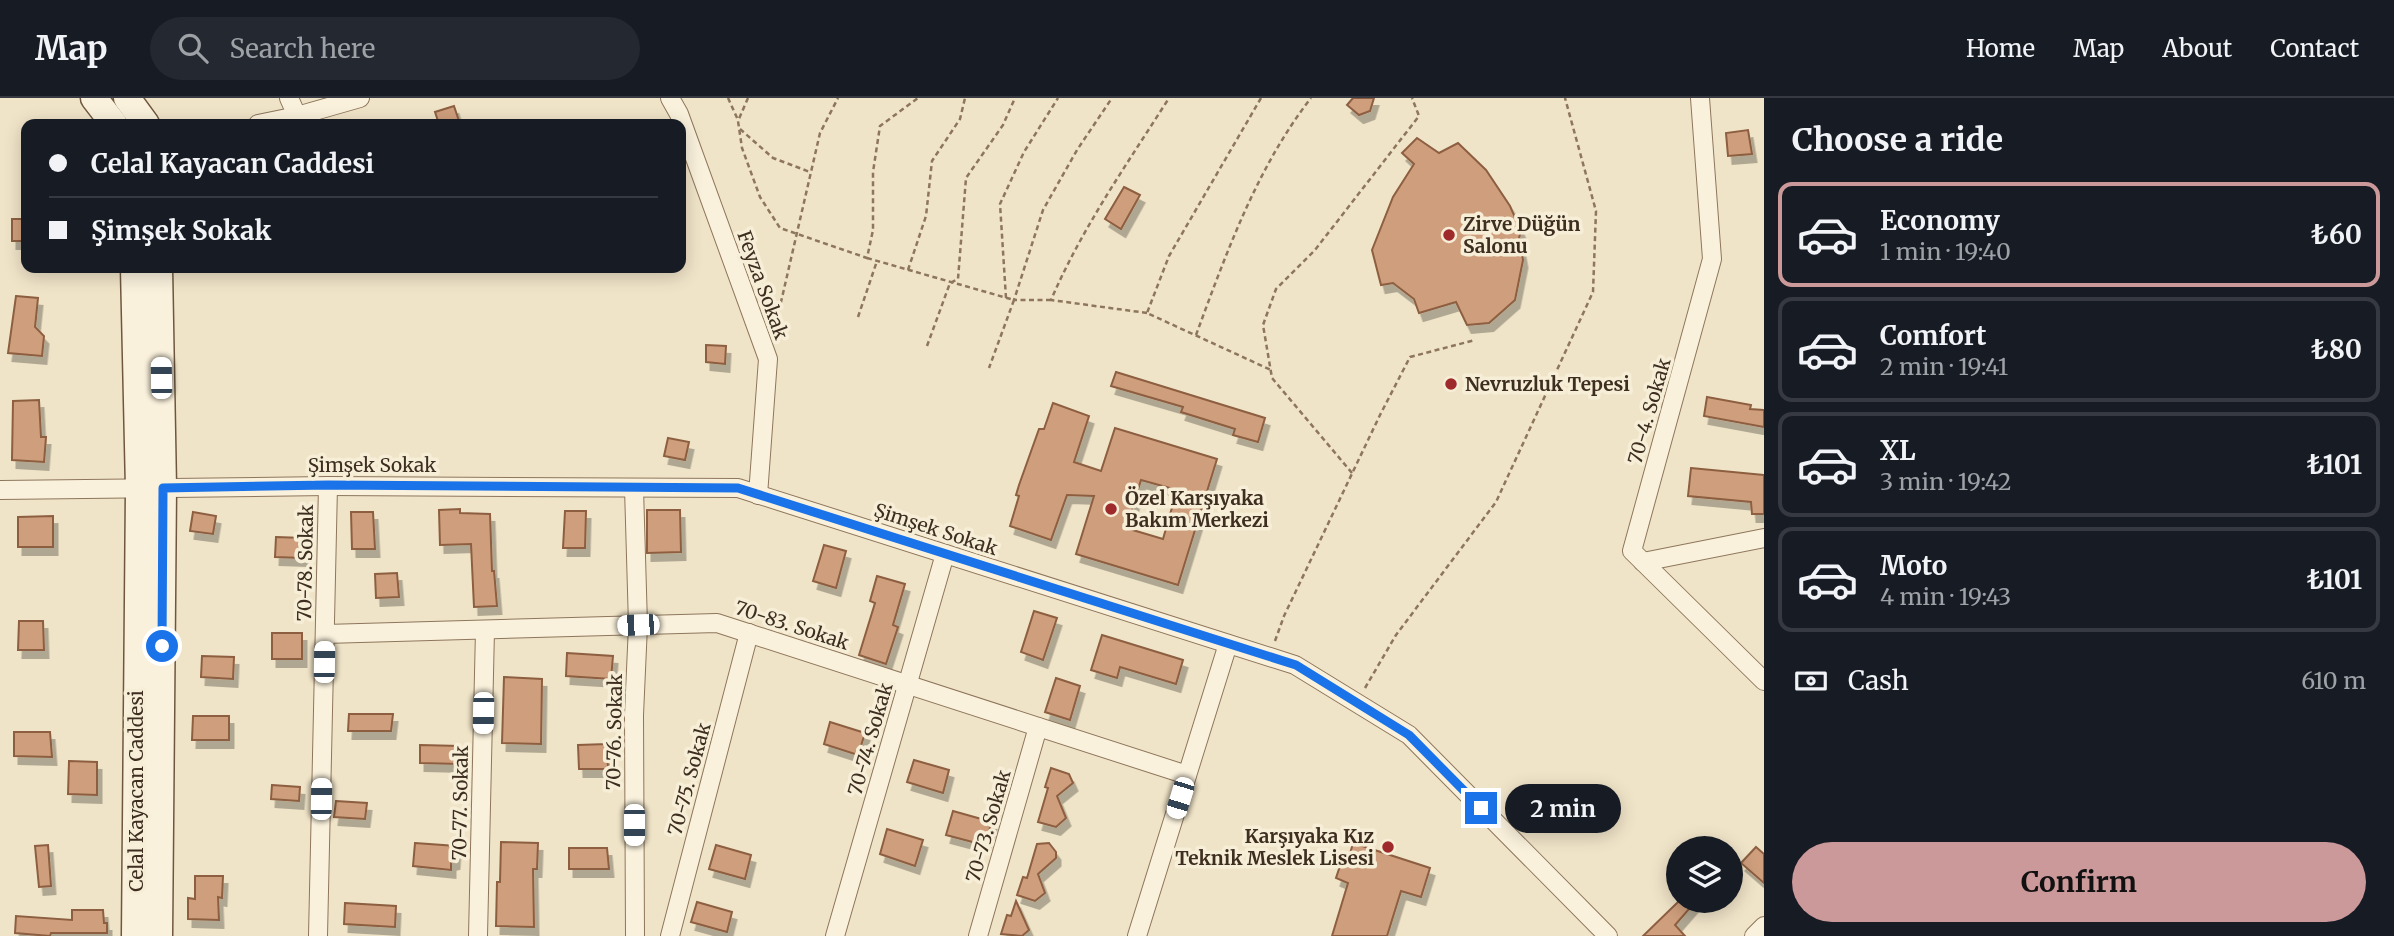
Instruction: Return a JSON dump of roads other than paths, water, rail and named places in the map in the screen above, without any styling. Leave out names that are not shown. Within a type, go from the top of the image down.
[{"type":"street","points":[[94,98],[110,119]]},
{"type":"street","points":[[127,98],[142,119]]},
{"type":"street","points":[[289,98],[297,117]]},
{"type":"street","points":[[286,119],[360,98]]},
{"type":"street","name":"Feyza Sokak","points":[[670,98],[681,119]]},
{"type":"street","name":"70-4. Sokak","points":[[1643,562],[1632,551],[1712,259],[1700,98]]},
{"type":"street","name":"Feyza Sokak","points":[[686,133],[768,359],[758,495]]},
{"type":"street","name":"Celal Kayacan Caddesi","points":[[134,273],[151,488],[159,936]]},
{"type":"street","name":"Celal Kayacan Caddesi","points":[[135,936],[159,273]]},
{"type":"street","name":"Şimşek Sokak","points":[[0,490],[328,485],[738,488],[1296,665],[1409,735],[1608,936]]},
{"type":"street","name":"70-78. Sokak","points":[[318,936],[328,485]]},
{"type":"street","name":"70-76. Sokak","points":[[634,488],[638,625],[634,715],[635,936]]},
{"type":"street","points":[[1643,562],[1764,538]]},
{"type":"street","name":"70-74. Sokak","points":[[835,936],[945,554]]},
{"type":"street","points":[[1643,562],[1764,681]]},
{"type":"street","name":"70-83. Sokak","points":[[325,634],[718,623],[1187,775]]},
{"type":"street","name":"70-77. Sokak","points":[[478,936],[485,630]]},
{"type":"street","name":"70-75. Sokak","points":[[670,936],[749,633]]},
{"type":"street","points":[[1137,936],[1228,644]]},
{"type":"street","name":"70-73. Sokak","points":[[978,936],[1038,727]]},
{"type":"street","points":[[1754,936],[1764,926]]},
{"type":"place","name":"Zirve Düğün Salonu","points":[[1449,235]]},
{"type":"place","name":"Nevruzluk Tepesi","points":[[1451,384]]},
{"type":"place","name":"Özel Karşıyaka Bakım Merkezi","points":[[1111,509]]},
{"type":"place","name":"Karşıyaka Kız Teknik Meslek Lisesi","points":[[1388,847]]}]
